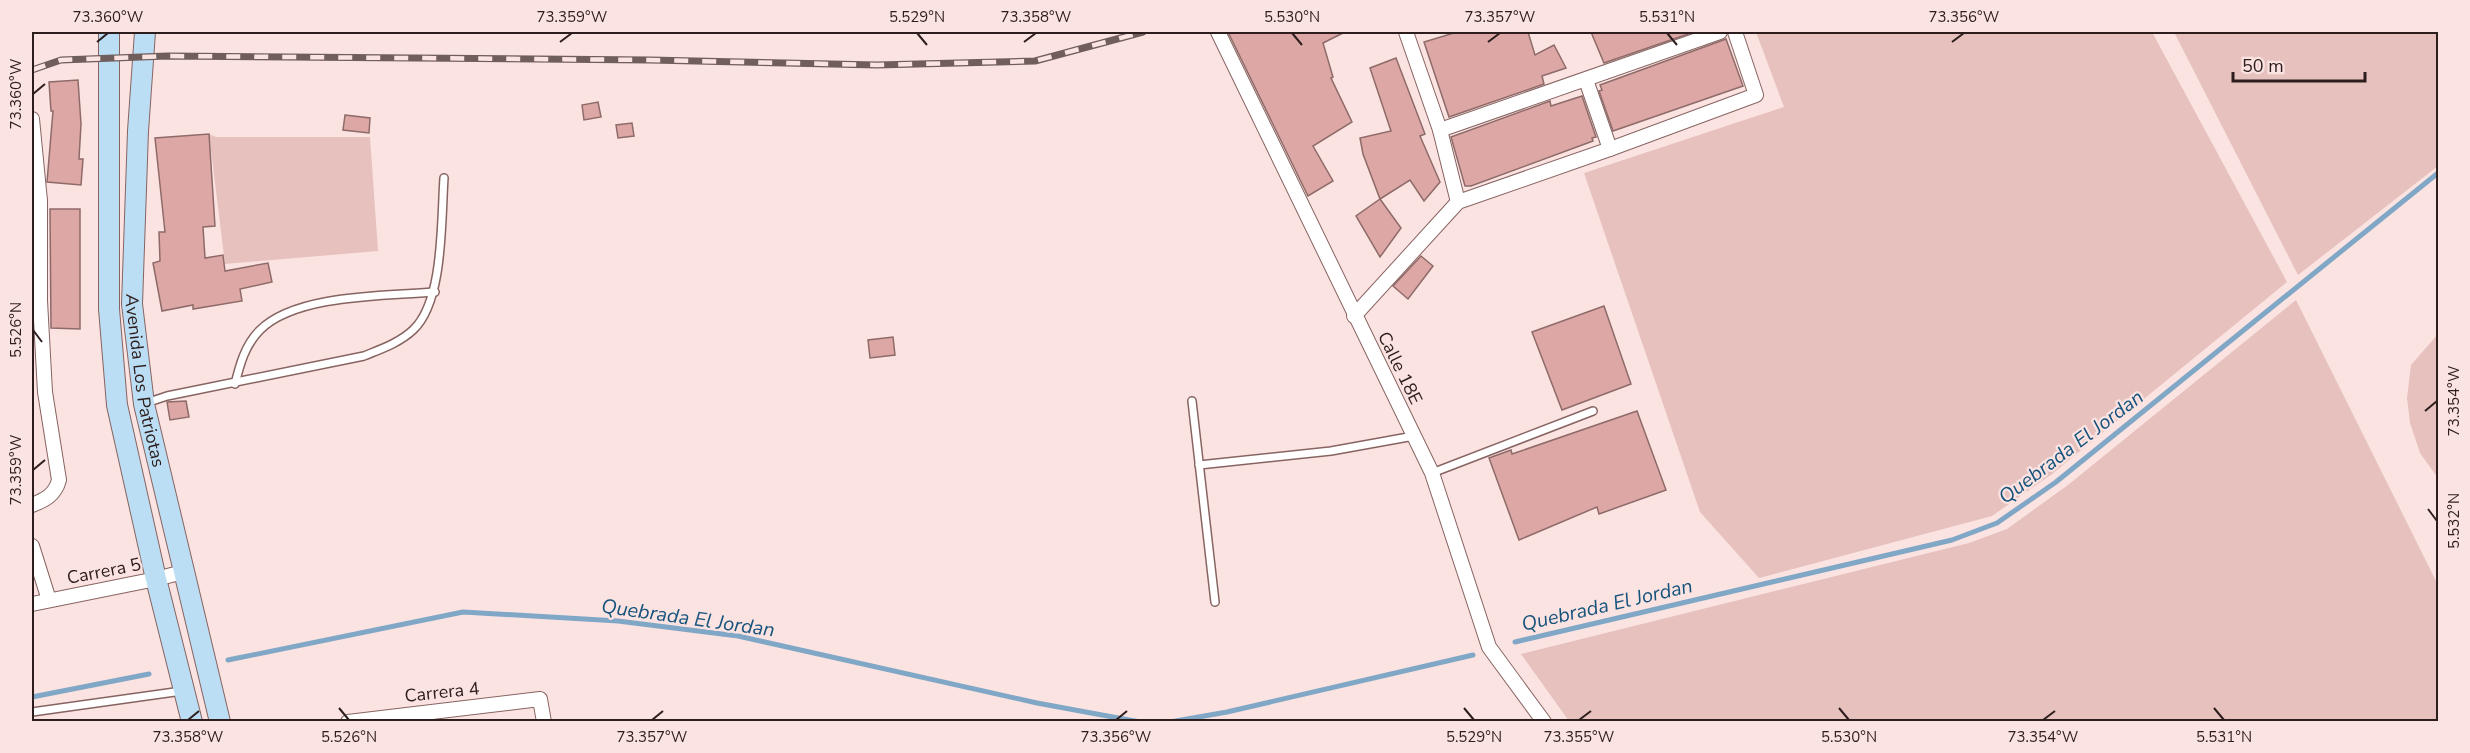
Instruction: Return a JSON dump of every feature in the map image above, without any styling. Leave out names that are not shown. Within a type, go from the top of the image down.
[{"type":"main road","name":"Avenida Los Patriotas","points":[[109,32],[109,309],[116,394],[156,579],[192,721]]},
{"type":"main road","name":"Avenida Los Patriotas","points":[[145,32],[138,130],[132,304],[144,404],[219,718]]},
{"type":"main road","points":[[192,721],[219,718]]},
{"type":"street","name":"Calle 18E","points":[[1218,32],[1432,473],[1489,647],[1544,722]]},
{"type":"street","points":[[1421,32],[1406,34],[1440,130],[1458,202]]},
{"type":"street","points":[[1440,130],[1720,32]]},
{"type":"street","points":[[1354,316],[1458,202],[1756,95],[1735,32]]},
{"type":"street","points":[[1586,80],[1610,149]]},
{"type":"street","points":[[32,119],[44,381],[59,480],[57,488],[50,496],[32,505]]},
{"type":"street","points":[[32,546],[49,600]]},
{"type":"street","name":"Carrera 5","points":[[32,604],[183,572]]},
{"type":"street","name":"Carrera 4","points":[[355,721],[456,715],[540,699],[544,722]]},
{"type":"lane","points":[[144,404],[167,396],[364,356],[395,344],[414,329],[426,312],[435,292],[444,178]]},
{"type":"lane","points":[[235,384],[249,344],[258,332],[273,320],[301,308],[334,300],[435,292]]},
{"type":"lane","points":[[1192,401],[1215,602]]},
{"type":"lane","points":[[1432,473],[1593,411]]},
{"type":"lane","points":[[1199,465],[1331,451],[1414,436]]},
{"type":"lane","points":[[32,712],[184,691]]},
{"type":"shaded area","points":[[1756,32],[2152,32],[2287,282],[2052,474],[1992,516],[1759,578],[1700,512],[1584,173],[1784,107]]},
{"type":"shaded area","points":[[2174,32],[2438,32],[2438,166],[2298,275]]},
{"type":"shaded area","points":[[209,134],[216,137],[370,137],[378,251],[225,264]]},
{"type":"shaded area","points":[[2296,300],[2438,585],[2438,721],[1569,721],[1521,654],[1969,543],[2007,529],[2068,485]]},
{"type":"shaded area","points":[[2438,334],[2438,478],[2420,453],[2410,423],[2407,398],[2411,365]]},
{"type":"building","points":[[1228,32],[1345,32],[1323,43],[1333,77],[1331,78],[1352,122],[1313,146],[1333,181],[1308,196]]},
{"type":"building","points":[[1457,32],[1528,32],[1535,55],[1554,45],[1566,68],[1542,76],[1544,84],[1449,117],[1424,42]]},
{"type":"building","points":[[1591,32],[1694,32],[1604,63]]},
{"type":"building","points":[[1726,39],[1743,86],[1613,131],[1599,91],[1602,90],[1600,85]]},
{"type":"building","points":[[1396,58],[1425,134],[1420,136],[1440,182],[1424,201],[1410,180],[1380,199],[1363,154],[1360,138],[1391,131],[1370,68]]},
{"type":"building","points":[[78,80],[81,124],[79,159],[83,159],[81,185],[47,182],[53,111],[51,111],[49,82]]},
{"type":"building","points":[[1582,96],[1596,137],[1592,138],[1593,141],[1471,186],[1465,186],[1451,137],[1550,101],[1551,106]]},
{"type":"building","points":[[598,102],[601,117],[584,120],[582,105]]},
{"type":"building","points":[[345,115],[370,118],[369,133],[343,130]]},
{"type":"building","points":[[632,123],[634,136],[618,138],[616,125]]},
{"type":"building","points":[[209,134],[215,226],[203,227],[205,258],[223,255],[225,271],[268,263],[272,282],[240,289],[242,301],[193,309],[193,305],[162,311],[153,263],[160,261],[159,232],[165,232],[155,138]]},
{"type":"building","points":[[1380,199],[1401,228],[1380,257],[1356,216]]},
{"type":"building","points":[[50,209],[80,209],[80,329],[51,328]]},
{"type":"building","points":[[1421,256],[1433,266],[1408,299],[1393,286]]},
{"type":"building","points":[[1604,306],[1631,384],[1562,410],[1532,332]]},
{"type":"building","points":[[893,337],[895,355],[870,358],[868,340]]},
{"type":"building","points":[[186,401],[189,417],[170,420],[167,402]]},
{"type":"building","points":[[1637,411],[1666,490],[1599,514],[1597,507],[1519,540],[1489,458],[1511,450],[1512,454]]},
{"type":"waterway","name":"Quebrada El Jordan","points":[[1515,642],[1952,540],[1997,523],[2056,482],[2438,173]]},
{"type":"waterway","name":"Quebrada El Jordan","points":[[228,660],[463,612],[618,621],[738,636],[1037,703],[1140,722]]},
{"type":"waterway","name":"Quebrada El Jordan","points":[[1170,722],[1227,712],[1473,655]]},
{"type":"waterway","name":"Quebrada El Jordan","points":[[32,697],[149,674]]},
{"type":"railway","points":[[32,70],[61,60],[168,56],[650,60],[877,65],[1035,61],[1143,32]]}]
